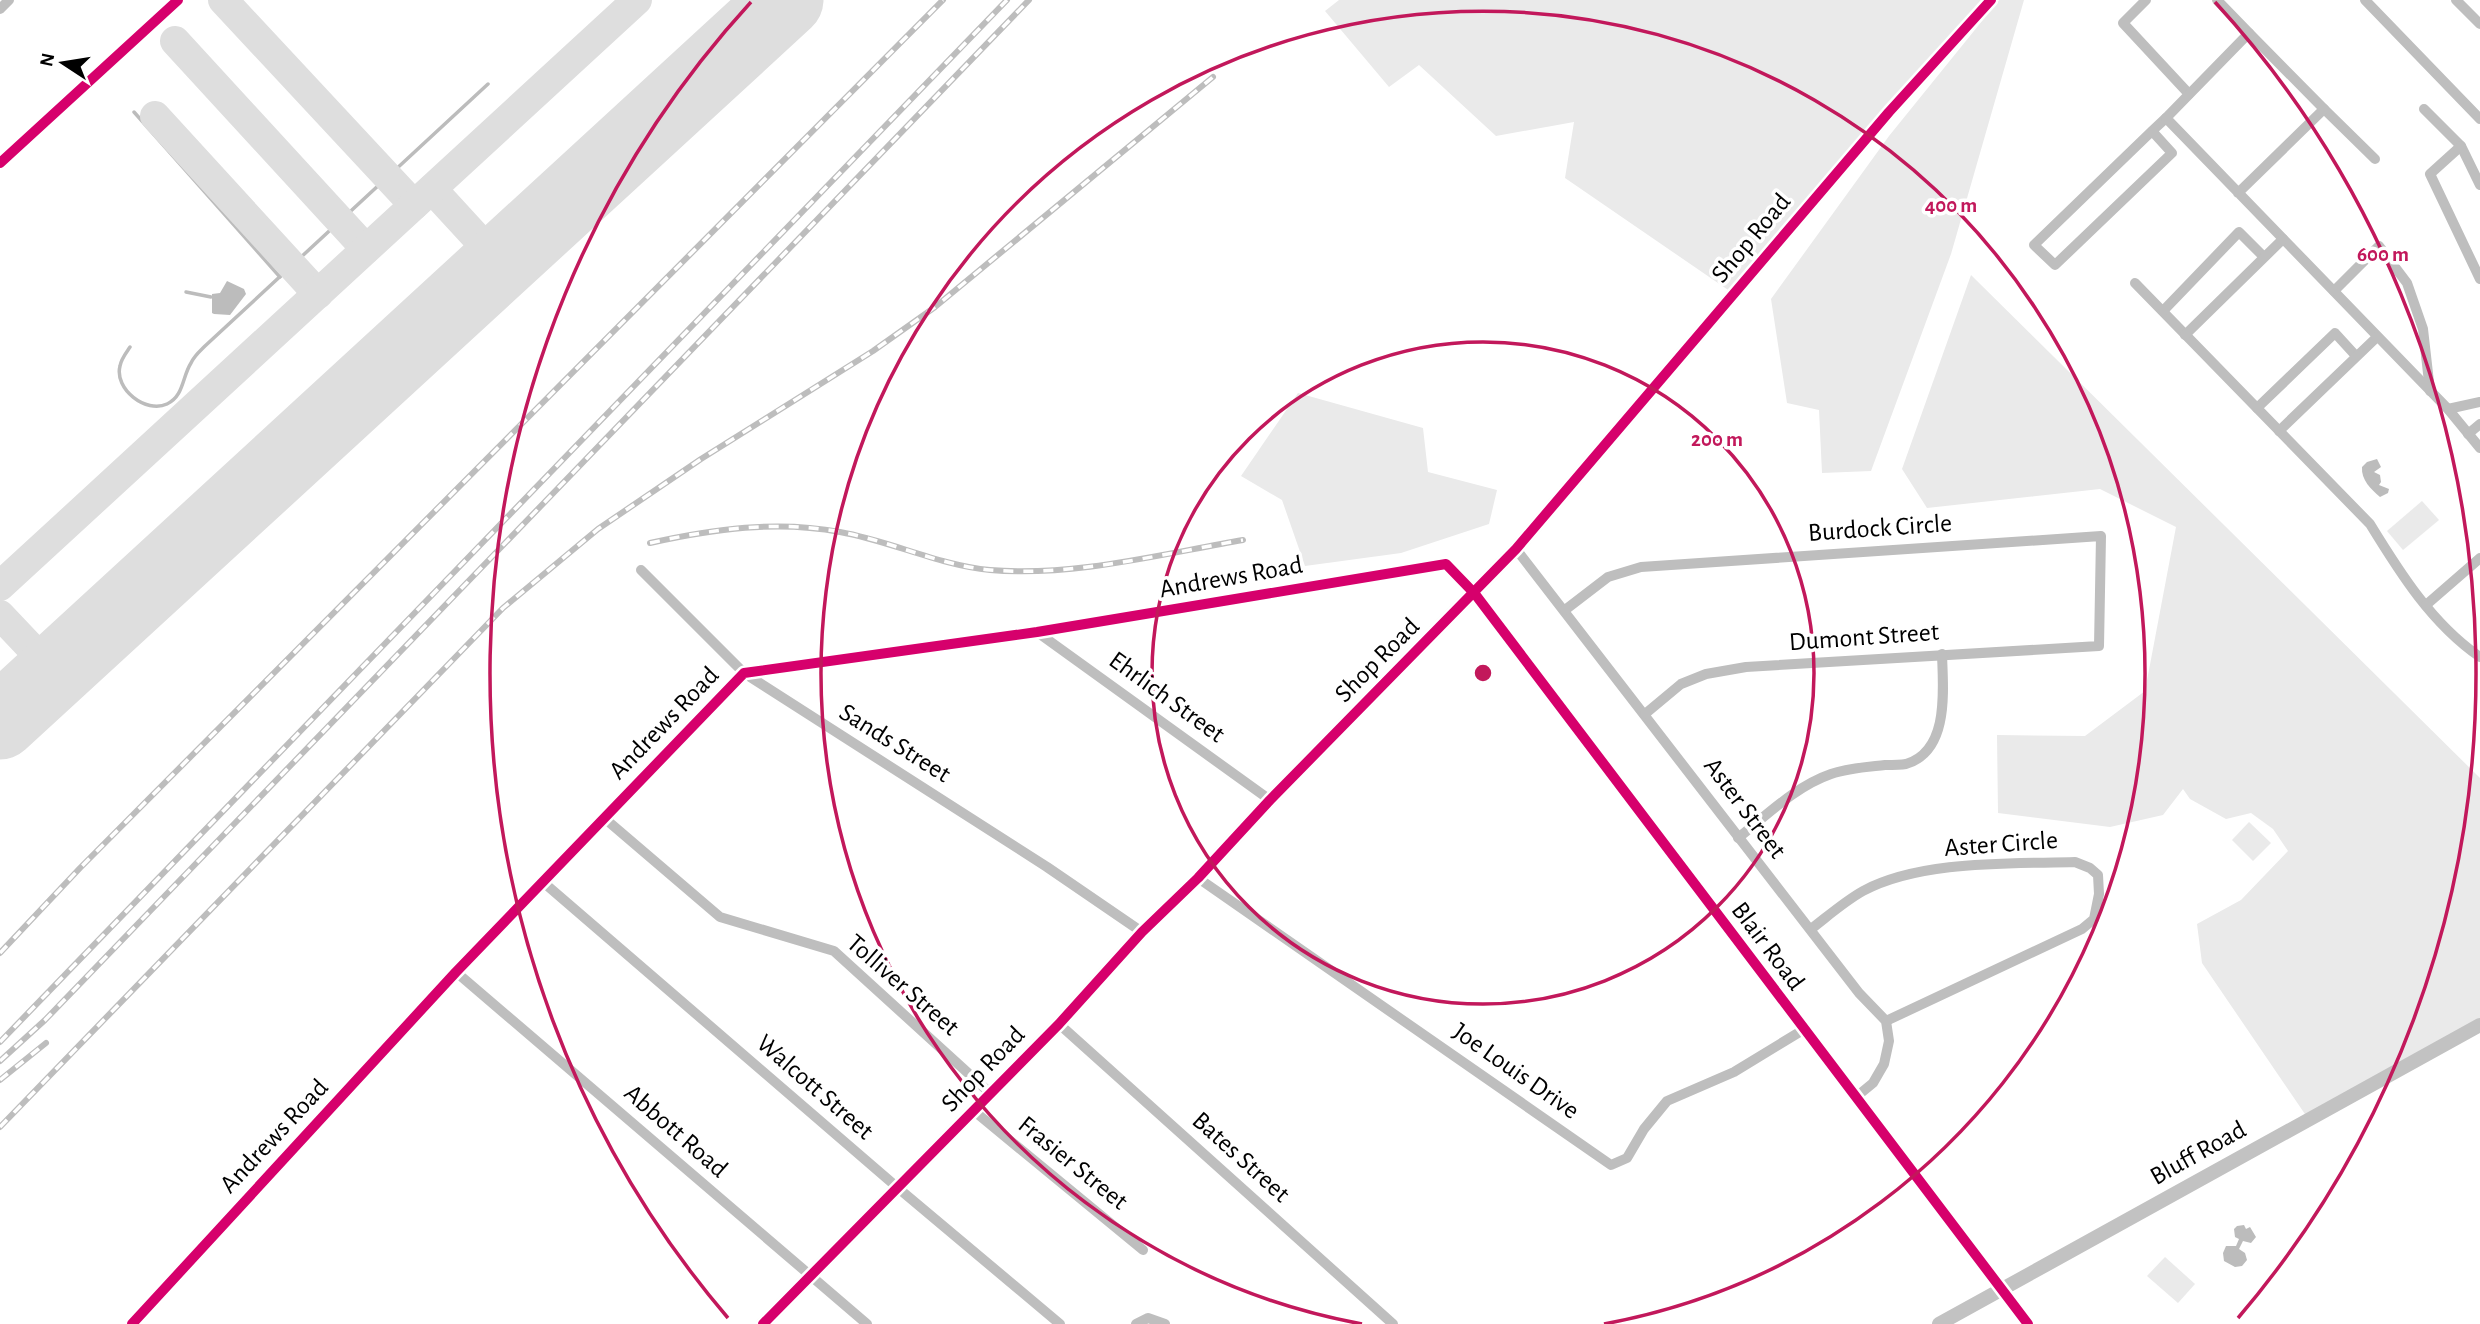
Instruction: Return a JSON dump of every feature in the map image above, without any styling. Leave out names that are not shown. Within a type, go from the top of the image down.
[{"type":"street","points":[[0,9],[9,0]]},
{"type":"street","points":[[0,163],[178,0]]},
{"type":"street","name":"Shop Road","points":[[762,1324],[1059,1024],[1142,932],[1475,594],[1889,112],[1991,0]]},
{"type":"street","points":[[2146,0],[2123,23],[2189,94]]},
{"type":"street","points":[[2217,0],[2375,159]]},
{"type":"street","points":[[2365,0],[2480,119]]},
{"type":"street","points":[[2456,0],[2480,24]]},
{"type":"street","points":[[2152,131],[2172,153],[2055,265],[2034,245],[2249,33]]},
{"type":"street","points":[[2238,193],[2324,109]]},
{"type":"street","points":[[2424,109],[2461,146],[2480,185]]},
{"type":"street","points":[[2165,118],[2448,409],[2480,448]]},
{"type":"street","points":[[2461,146],[2430,174],[2480,277]]},
{"type":"street","points":[[2163,312],[2239,232],[2264,257]]},
{"type":"street","points":[[2185,335],[2283,239]]},
{"type":"street","points":[[2334,291],[2379,246],[2407,283],[2423,329],[2430,391]]},
{"type":"street","points":[[2135,283],[2370,524],[2397,570],[2458,642],[2480,657]]},
{"type":"street","points":[[2257,408],[2335,333],[2356,356]]},
{"type":"street","points":[[2279,430],[2377,337]]},
{"type":"street","points":[[2448,409],[2480,402]]},
{"type":"street","points":[[2468,434],[2480,424]]},
{"type":"street","name":"Burdock Circle","points":[[1565,610],[1608,577],[1641,567],[2101,536],[2099,646]]},
{"type":"street","name":"Aster Street","points":[[1516,549],[1859,993],[1886,1021]]},
{"type":"street","points":[[2426,605],[2480,558]]},
{"type":"street","name":"Andrews Road","points":[[132,1324],[456,972],[744,673],[1037,632],[1446,564],[1475,594]]},
{"type":"street","name":"Sands Street","points":[[641,570],[744,673],[1047,867],[1142,932]]},
{"type":"street","name":"Blair Road","points":[[1475,594],[2028,1324]]},
{"type":"street","name":"Ehrlich Street","points":[[1037,632],[1270,800]]},
{"type":"street","name":"Dumont Street","points":[[1645,713],[1682,684],[1706,674],[1745,667],[2099,646]]},
{"type":"street","points":[[1738,838],[1801,789],[1831,774],[1866,767],[1907,764],[1930,748],[1940,725],[1943,698],[1942,654]]},
{"type":"street","name":"Tolliver Street","points":[[603,817],[720,917],[834,951],[990,1093]]},
{"type":"street","name":"Aster Circle","points":[[1811,929],[1863,891],[1894,878],[1953,867],[2075,862],[2090,868],[2098,875],[2099,894],[2094,919],[2082,929],[1886,1021]]},
{"type":"street","name":"Joe Louis Drive","points":[[1198,878],[1611,1165],[1627,1158],[1644,1129],[1667,1101],[1734,1072],[1803,1030]]},
{"type":"street","name":"Walcott Street","points":[[543,882],[1060,1324]]},
{"type":"street","name":"Abbott Road","points":[[456,972],[867,1324]]},
{"type":"street","points":[[1856,1097],[1873,1083],[1884,1064],[1889,1041],[1886,1021]]},
{"type":"street","name":"Bates Street","points":[[1059,1024],[1393,1324]]},
{"type":"street","name":"Bluff Road","points":[[1939,1324],[2480,1025]]},
{"type":"street","name":"Frasier Street","points":[[974,1111],[1143,1250]]},
{"type":"street","points":[[1136,1324],[1148,1318],[1165,1324]]},
{"type":"shaded area","points":[[1339,0],[1993,0],[1734,294],[1565,178],[1574,122],[1496,136],[1419,65],[1389,87],[1325,11]]},
{"type":"shaded area","points":[[1999,0],[2024,0],[1951,254],[1871,471],[1822,473],[1819,410],[1787,403],[1771,299],[1889,136]]},
{"type":"shaded area","points":[[1971,275],[2480,778],[2480,1025],[2309,1120],[2202,963],[2197,924],[2241,900],[2288,851],[2273,829],[2251,813],[2226,819],[2190,799],[2183,789],[2163,815],[2110,827],[1998,813],[1997,735],[2085,736],[2145,691],[2176,527],[2100,489],[1927,508],[1902,469]]},
{"type":"shaded area","points":[[227,281],[244,289],[246,294],[230,315],[214,314],[212,294],[220,293]]},
{"type":"shaded area","points":[[1298,393],[1423,428],[1428,472],[1497,490],[1489,524],[1401,553],[1305,566],[1282,500],[1241,476]]},
{"type":"shaded area","points":[[2377,459],[2381,467],[2374,472],[2380,475],[2379,485],[2389,489],[2388,493],[2380,497],[2367,484],[2362,472],[2362,467],[2367,462]]},
{"type":"shaded area","points":[[2422,501],[2439,520],[2403,550],[2387,531]]},
{"type":"shaded area","points":[[2249,822],[2271,843],[2253,861],[2232,840]]},
{"type":"shaded area","points":[[2244,1225],[2246,1229],[2250,1227],[2256,1237],[2251,1243],[2243,1241],[2239,1249],[2245,1253],[2247,1260],[2242,1266],[2235,1267],[2224,1261],[2223,1253],[2226,1246],[2236,1246],[2239,1239],[2235,1237],[2234,1229]]},
{"type":"shaded area","points":[[2165,1257],[2195,1284],[2178,1303],[2147,1276]]},
{"type":"waterway","points":[[130,347],[123,358],[119,375],[127,391],[150,406],[173,401],[180,391],[192,360],[199,352],[488,84]]},
{"type":"waterway","points":[[134,112],[280,277]]},
{"type":"waterway","points":[[186,292],[211,297]]},
{"type":"taxiway","points":[[223,0],[414,205]]},
{"type":"taxiway","points":[[0,586],[637,0]]},
{"type":"taxiway","points":[[175,41],[366,249]]},
{"type":"taxiway","points":[[155,116],[318,294]]},
{"type":"taxiway","points":[[432,189],[500,263]]},
{"type":"taxiway","points":[[0,615],[54,672]]},
{"type":"runway","points":[[0,722],[786,0]]},
{"type":"railway","points":[[0,953],[80,868],[943,0]]},
{"type":"railway","points":[[0,1042],[1007,0]]},
{"type":"railway","points":[[0,1061],[45,1020],[1029,0]]},
{"type":"railway","points":[[0,1127],[503,608],[598,529],[701,459],[873,351],[935,307],[1213,77]]},
{"type":"railway","points":[[650,543],[745,528],[816,528],[859,536],[971,567],[1022,571],[1117,563],[1243,540]]},
{"type":"railway","points":[[0,1080],[46,1043]]},
{"type":"cycle path","points":[[0,163],[178,0]]},
{"type":"cycle path","points":[[763,1324],[1059,1024],[1142,932],[1198,878],[1270,800],[1516,549],[1889,112],[1991,0]]},
{"type":"cycle path","points":[[132,1324],[456,972],[744,673],[1037,632],[1446,564],[1475,594],[2028,1324]]}]
